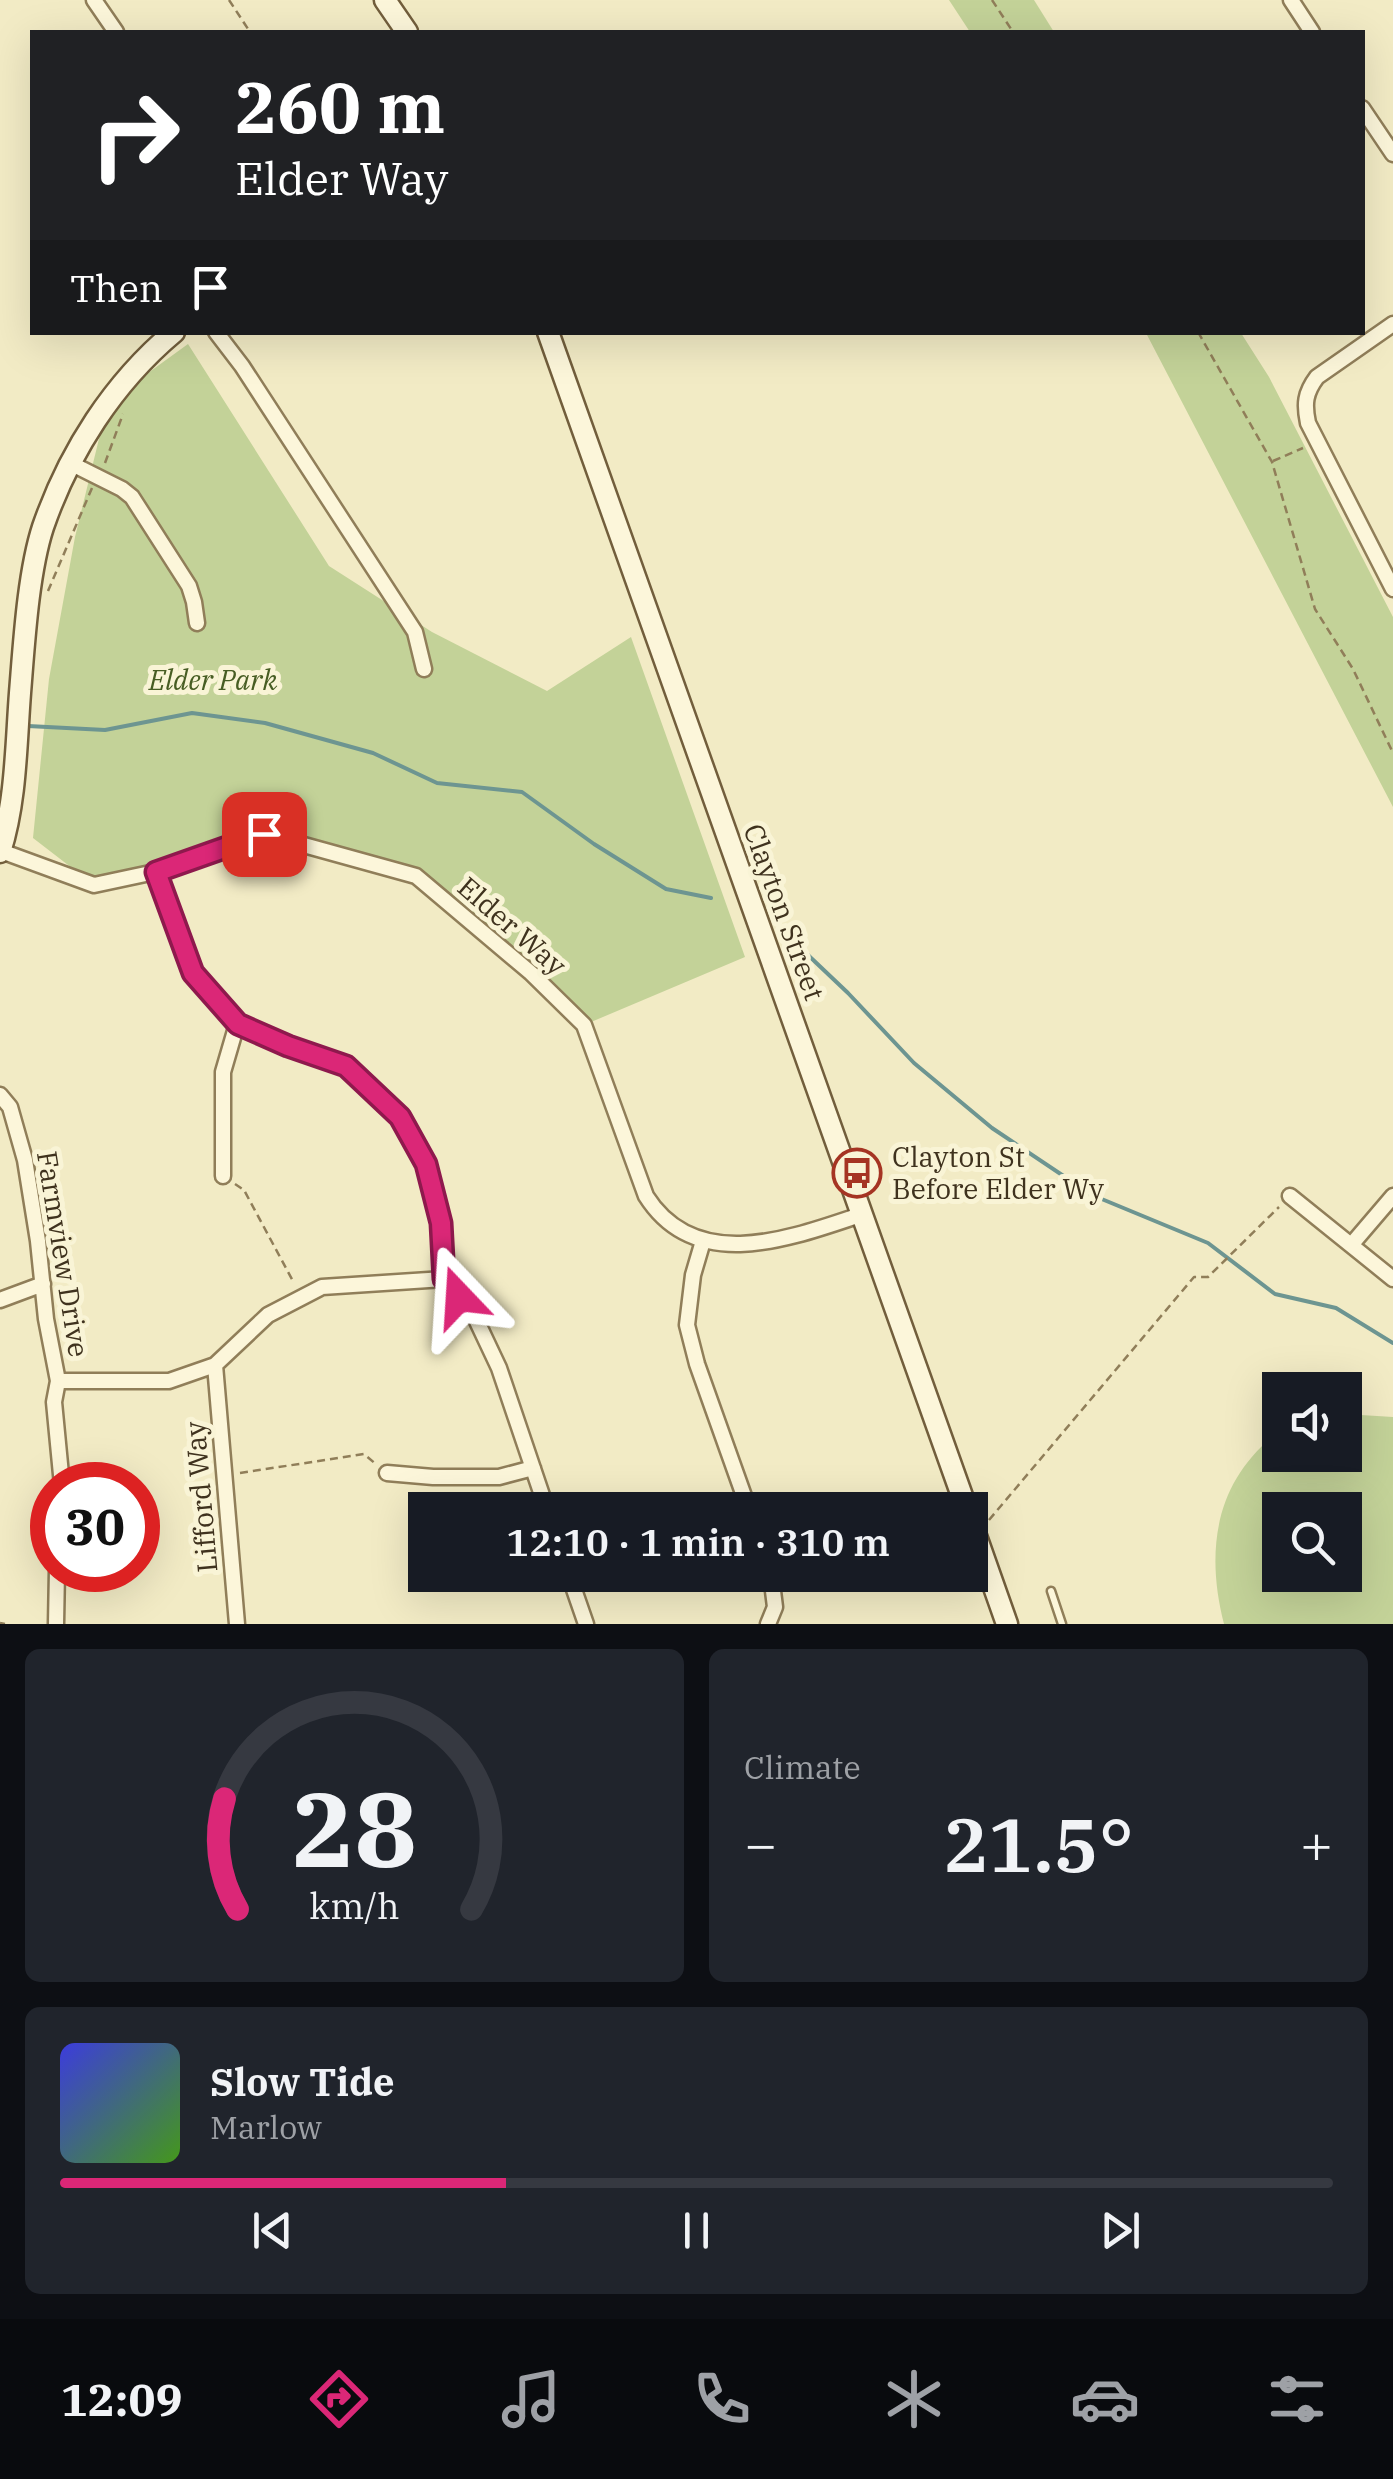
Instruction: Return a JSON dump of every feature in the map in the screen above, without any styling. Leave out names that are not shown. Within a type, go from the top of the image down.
[{"type":"main road","points":[[385,0],[405,30]]},
{"type":"main road","points":[[0,851],[13,786],[23,653],[43,529],[97,418],[126,378],[171,335]]},
{"type":"main road","name":"Clayton Street","points":[[549,335],[961,1492]]},
{"type":"main road","points":[[988,1559],[1007,1624]]},
{"type":"street","points":[[94,0],[115,30]]},
{"type":"street","points":[[1291,0],[1311,30]]},
{"type":"street","points":[[1365,112],[1393,154]]},
{"type":"street","points":[[1393,324],[1317,377],[1308,390],[1305,406],[1317,442],[1393,589]]},
{"type":"street","points":[[218,335],[415,632],[424,670]]},
{"type":"street","points":[[72,464],[132,497],[188,586],[198,623]]},
{"type":"street","name":"Elder Way","points":[[0,851],[94,885],[156,872],[264,834],[416,876],[531,973],[584,1025],[646,1196],[666,1220],[703,1241],[732,1244],[778,1241],[862,1214]]},
{"type":"street","points":[[156,872],[193,973],[238,1024],[346,1066],[400,1117],[426,1164],[441,1223],[444,1279],[474,1315],[499,1368],[541,1492]]},
{"type":"street","points":[[224,1176],[223,1072],[238,1024]]},
{"type":"street","name":"Farmview Drive","points":[[0,1095],[10,1106],[38,1241],[58,1381],[54,1402],[60,1462]]},
{"type":"street","points":[[1290,1196],[1393,1279]]},
{"type":"street","points":[[1352,1244],[1393,1196]]},
{"type":"street","points":[[703,1241],[693,1275],[687,1325],[743,1492]]},
{"type":"street","points":[[58,1381],[169,1382],[215,1365],[268,1315],[322,1287],[444,1279]]},
{"type":"street","points":[[0,1300],[43,1284]]},
{"type":"street","name":"Lifford Way","points":[[215,1365],[237,1624]]},
{"type":"street","points":[[387,1473],[499,1477],[533,1468]]},
{"type":"street","points":[[56,1624],[57,1592]]},
{"type":"street","points":[[576,1592],[586,1624]]},
{"type":"street","points":[[768,1624],[775,1607],[773,1592]]},
{"type":"lane","points":[[1051,1592],[1062,1624]]},
{"type":"path","points":[[228,0],[249,30]]},
{"type":"path","points":[[992,0],[1012,30]]},
{"type":"path","points":[[1200,335],[1272,462],[1316,609],[1353,669],[1393,753]]},
{"type":"path","points":[[103,469],[126,406]]},
{"type":"path","points":[[1272,462],[1317,442]]},
{"type":"path","points":[[44,600],[93,487]]},
{"type":"path","points":[[224,1176],[244,1190],[302,1298]]},
{"type":"path","points":[[988,1510],[1194,1276],[1208,1277],[1290,1196]]},
{"type":"path","points":[[223,1475],[364,1454],[387,1473]]},
{"type":"green space","points":[[949,0],[1034,0],[1053,30],[969,30]]},
{"type":"green space","points":[[1147,335],[1242,335],[1269,377],[1393,617],[1393,807]]},
{"type":"green space","name":"Elder Park","points":[[188,344],[329,566],[432,632],[547,691],[631,637],[745,957],[584,1025],[416,876],[264,834],[94,885],[33,838],[49,679],[75,537],[108,402]]},
{"type":"green space","points":[[1362,1415],[1393,1417],[1393,1624],[1224,1624],[1216,1569],[1220,1518],[1241,1471],[1262,1447],[1262,1472],[1362,1472]]},
{"type":"waterway","points":[[28,726],[105,730],[192,713],[265,723],[373,753],[437,783],[522,792],[666,889],[711,898]]},
{"type":"waterway","points":[[790,938],[914,1063],[992,1128],[1092,1195],[1208,1243],[1275,1294],[1336,1308],[1393,1343]]},
{"type":"place","name":"Clayton St Before Elder Wy","points":[[857,1173]]},
{"type":"route","points":[[264,834],[156,872],[193,973],[238,1024],[346,1066],[400,1117],[426,1164],[441,1223],[444,1279],[459,1297]]}]
